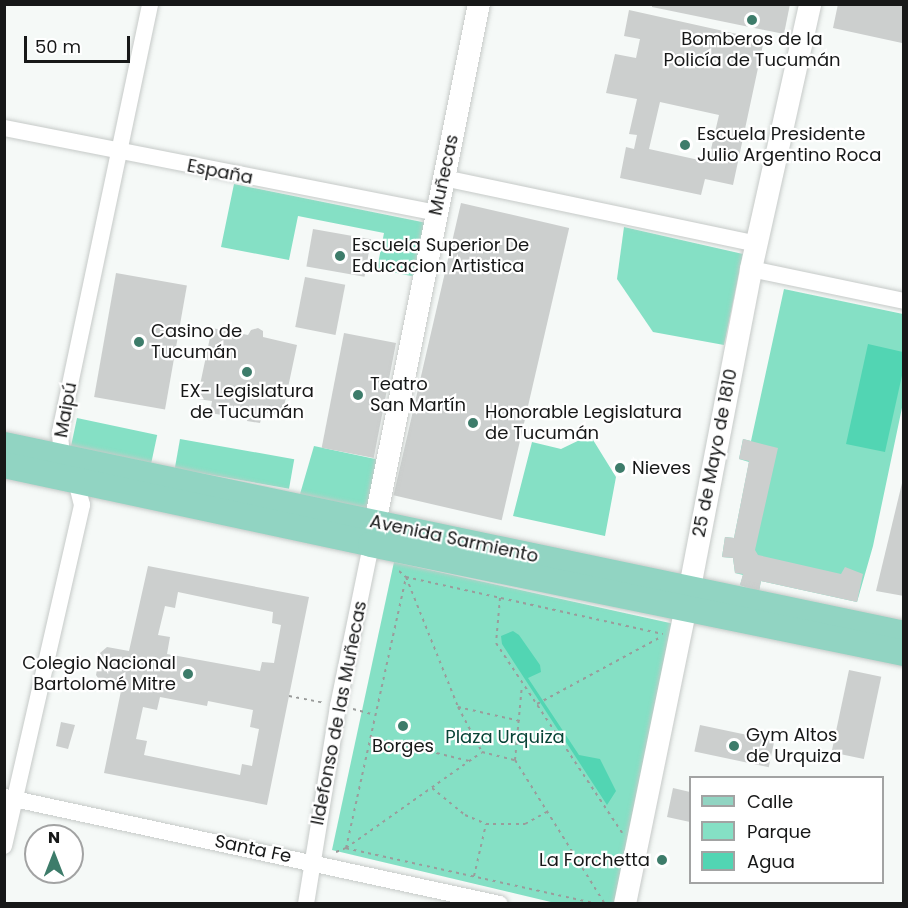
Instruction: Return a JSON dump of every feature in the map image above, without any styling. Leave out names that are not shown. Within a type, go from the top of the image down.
[{"type":"main road","name":"Avenida Sarmiento","points":[[4,445],[373,533]]},
{"type":"main road","name":"Avenida Sarmiento","points":[[4,465],[76,481],[373,533],[687,598],[903,634]]},
{"type":"main road","name":"Avenida Sarmiento","points":[[687,598],[903,653]]},
{"type":"street","name":"Maipú","points":[[4,846],[10,798],[82,505],[76,481],[62,457],[60,432],[150,4]]},
{"type":"street","name":"Muñecas","points":[[373,533],[479,4]]},
{"type":"street","name":"25 de Mayo de 1810","points":[[625,903],[756,244],[810,4]]},
{"type":"street","name":"España","points":[[4,128],[120,153],[436,213]]},
{"type":"street","points":[[444,178],[756,244]]},
{"type":"street","points":[[751,269],[903,301]]},
{"type":"street","name":"Ildefonso de las Muñecas","points":[[306,903],[338,706],[373,533]]},
{"type":"street","name":"Santa Fe","points":[[10,798],[500,903]]},
{"type":"path","points":[[392,564],[406,577],[458,707],[482,752],[515,760]]},
{"type":"path","points":[[346,848],[406,577]]},
{"type":"path","points":[[406,577],[666,634]]},
{"type":"path","points":[[500,598],[496,643],[522,684],[540,702],[622,834],[625,823]]},
{"type":"path","points":[[664,645],[666,634]]},
{"type":"path","points":[[540,702],[666,634]]},
{"type":"path","points":[[522,684],[515,760],[605,903]]},
{"type":"path","points":[[458,707],[520,721]]},
{"type":"path","points":[[371,736],[469,761]]},
{"type":"path","points":[[311,861],[346,848],[482,752]]},
{"type":"path","points":[[432,788],[465,815],[486,824],[525,824],[548,812]]},
{"type":"path","points":[[474,876],[486,824]]},
{"type":"path","points":[[346,848],[598,903]]},
{"type":"green space","points":[[234,184],[427,223],[416,277],[377,269],[384,233],[298,216],[289,260],[221,247]]},
{"type":"green space","points":[[624,227],[743,254],[724,345],[653,332],[617,279]]},
{"type":"green space","points":[[784,289],[903,314],[903,403],[873,546],[857,602],[761,581],[759,591],[740,585],[743,575],[735,573],[733,558],[722,557],[725,537],[734,538],[749,462],[739,459],[743,439],[751,441]]},
{"type":"green space","points":[[77,418],[157,435],[151,465],[71,448]]},
{"type":"green space","points":[[590,435],[616,477],[605,536],[513,516],[532,442],[561,449]]},
{"type":"green space","points":[[180,439],[294,459],[289,489],[175,469]]},
{"type":"green space","points":[[314,446],[380,460],[375,523],[298,501]]},
{"type":"green space","name":"Plaza Urquiza","points":[[394,562],[679,625],[617,903],[555,903],[332,850]]},
{"type":"water","points":[[868,344],[903,352],[903,371],[885,452],[846,444]]},
{"type":"water","points":[[513,631],[519,635],[540,665],[541,672],[528,678],[579,755],[600,759],[616,791],[607,805],[502,644],[501,636]]},
{"type":"building","name":"Bomberos de la Policía de Tucumán","points":[[652,4],[790,4],[784,34],[652,7]]},
{"type":"building","points":[[838,4],[904,4],[902,43],[833,28]]},
{"type":"building","name":"Escuela Presidente Julio Argentino Roca","points":[[629,10],[764,40],[733,185],[705,179],[701,195],[620,178],[626,147],[634,149],[637,135],[629,134],[637,99],[606,93],[615,54],[636,58],[640,39],[624,36]],"holes":[[[660,102],[719,115],[708,162],[649,149]]]},
{"type":"building","name":"Honorable Legislatura de Tucumán","points":[[461,203],[569,228],[502,520],[394,495]]},
{"type":"building","points":[[313,229],[371,239],[365,277],[306,266]]},
{"type":"building","name":"Casino de Tucumán","points":[[116,273],[187,286],[165,410],[94,397]]},
{"type":"building","points":[[305,277],[345,285],[336,335],[295,327]]},
{"type":"building","name":"EX- Legislatura de Tucumán","points":[[212,328],[248,335],[251,330],[258,328],[263,331],[263,337],[297,345],[282,416],[263,412],[260,423],[247,421],[249,409],[225,405],[222,415],[210,413],[212,401],[197,399]]},
{"type":"building","name":"Teatro San Martín","points":[[344,333],[396,343],[374,458],[322,448]]},
{"type":"building","points":[[743,439],[778,448],[755,550],[758,555],[841,574],[845,567],[863,574],[857,602],[761,581],[759,591],[740,585],[743,574],[735,573],[733,558],[722,557],[725,537],[734,538],[749,461],[739,459]]},
{"type":"building","points":[[904,479],[904,596],[876,591]]},
{"type":"building","points":[[148,566],[309,597],[267,805],[104,773],[122,686],[100,681],[96,675],[100,653],[107,647],[129,651]],"holes":[[[178,592],[273,612],[272,623],[281,625],[274,663],[262,662],[260,671],[167,654],[170,637],[158,635],[165,606],[175,608]],[[160,697],[207,706],[208,701],[253,710],[250,727],[259,729],[252,766],[242,764],[240,775],[144,755],[147,741],[136,739],[143,707],[157,710]]]},
{"type":"building","points":[[849,670],[881,677],[864,759],[832,752]]},
{"type":"building","points":[[61,722],[75,725],[68,749],[56,746]]},
{"type":"building","name":"Gym Altos de Urquiza","points":[[700,725],[774,741],[769,767],[694,751]]},
{"type":"building","points":[[673,788],[689,792],[689,822],[667,817]]},
{"type":"place","name":"Bomberos de la Policía de Tucumán","points":[[752,20]]},
{"type":"place","name":"Escuela Presidente Julio Argentino Roca","points":[[685,145]]},
{"type":"place","name":"Escuela Superior De Educacion Artistica","points":[[340,256]]},
{"type":"place","name":"Casino de Tucumán","points":[[139,342]]},
{"type":"place","name":"EX- Legislatura de Tucumán","points":[[247,372]]},
{"type":"place","name":"Teatro San Martín","points":[[358,395]]},
{"type":"place","name":"Honorable Legislatura de Tucumán","points":[[473,423]]},
{"type":"place","name":"Nieves","points":[[620,468]]},
{"type":"place","name":"Colegio Nacional Bartolomé Mitre","points":[[188,674]]},
{"type":"place","name":"Borges","points":[[403,726]]},
{"type":"place","name":"Gym Altos de Urquiza","points":[[734,746]]},
{"type":"place","name":"La Forchetta","points":[[662,860]]}]
